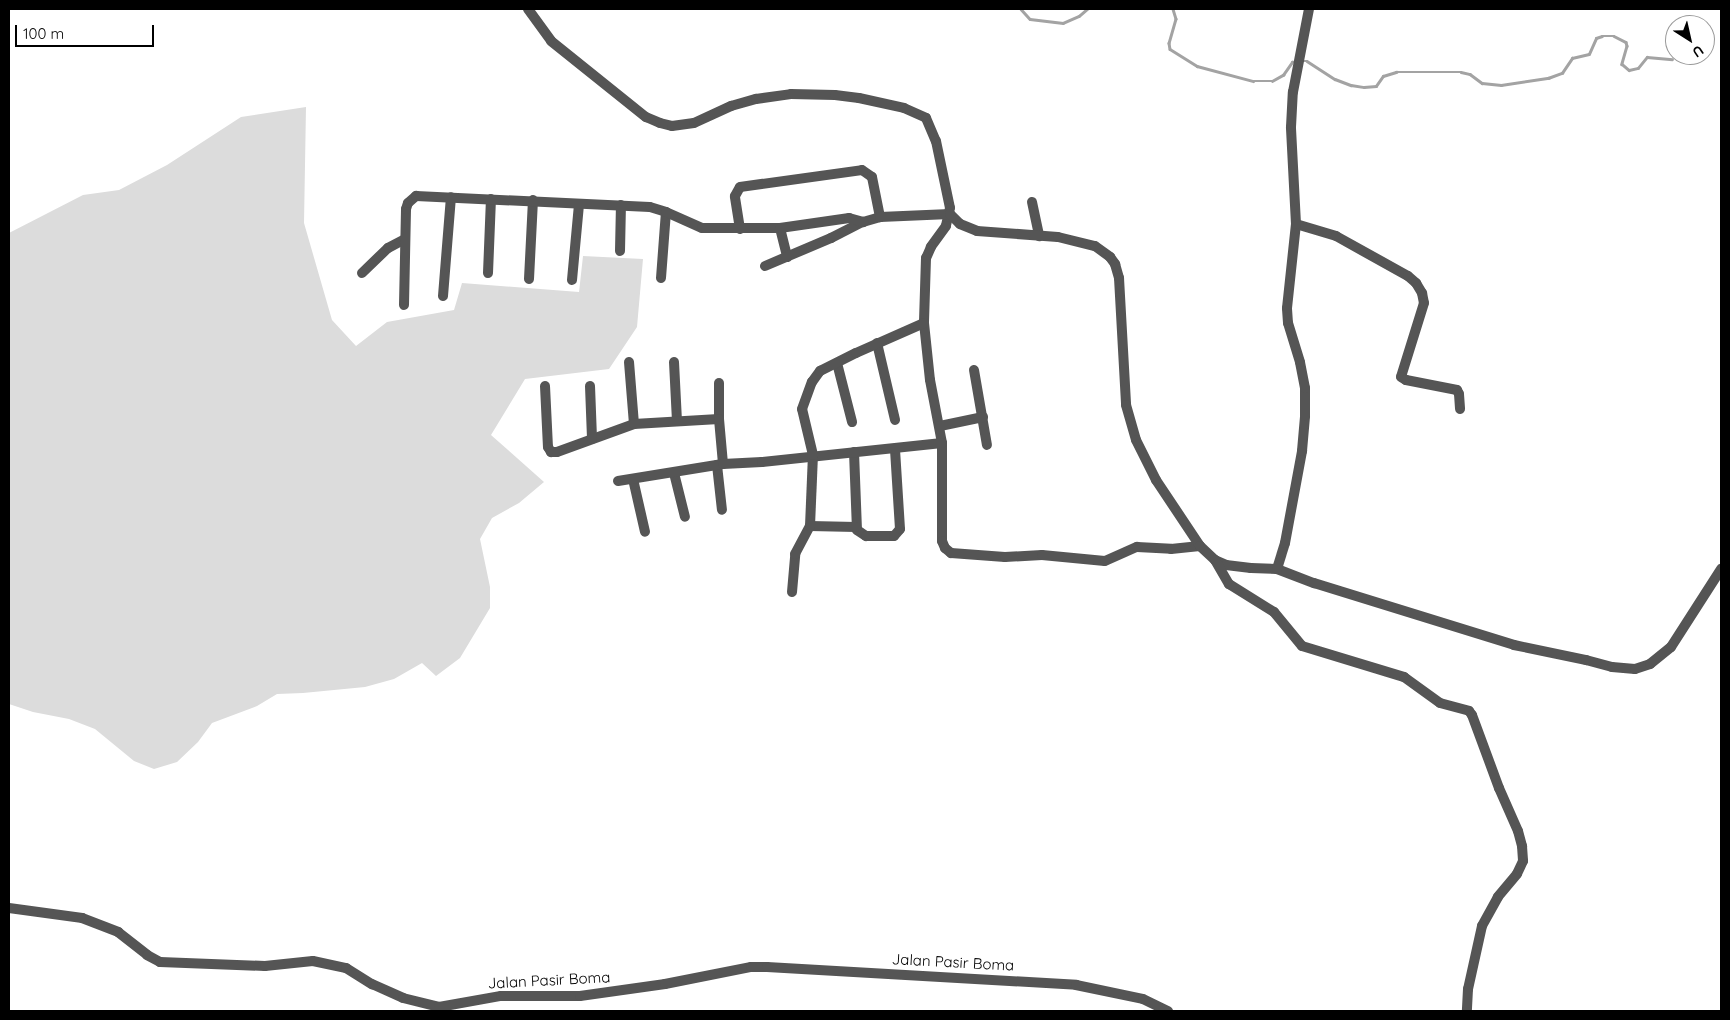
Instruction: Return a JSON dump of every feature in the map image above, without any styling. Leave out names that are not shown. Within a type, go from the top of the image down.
[{"type":"street","points":[[528,9],[551,41],[640,112],[660,124],[677,126],[694,123],[731,106],[756,99],[792,94],[835,95],[859,98],[904,108],[926,118],[936,141],[946,180],[950,214],[944,231],[931,247],[926,258],[924,323],[930,380],[942,443],[942,541],[951,553],[1005,557],[1042,555],[1106,562],[1137,548],[1171,549],[1200,546]]},
{"type":"street","points":[[1277,568],[1285,543],[1302,451],[1305,388],[1300,362],[1288,323],[1288,292],[1296,224],[1291,127],[1293,92],[1309,9]]},
{"type":"street","points":[[740,229],[735,196],[740,187],[862,170],[872,177],[880,217]]},
{"type":"street","points":[[404,305],[406,209],[412,198],[416,196],[533,200],[579,205],[621,205],[650,208],[666,212],[702,228],[780,228],[849,218],[862,222]]},
{"type":"street","points":[[443,296],[451,198]]},
{"type":"street","points":[[488,273],[491,199]]},
{"type":"street","points":[[529,279],[533,200]]},
{"type":"street","points":[[1032,202],[1039,236]]},
{"type":"street","points":[[572,280],[579,205]]},
{"type":"street","points":[[620,251],[621,205]]},
{"type":"street","points":[[661,278],[666,212]]},
{"type":"street","points":[[765,266],[831,238],[862,222],[880,217],[950,214],[960,224],[977,231],[1058,237],[1095,246],[1110,256],[1116,264],[1118,278],[1128,415],[1136,440],[1156,480],[1200,546],[1215,560],[1229,584],[1274,612],[1302,646],[1404,677],[1433,699],[1469,711],[1472,715],[1499,788],[1518,831],[1523,861],[1517,874],[1498,897],[1482,926],[1468,988],[1467,1011]]},
{"type":"street","points":[[1296,224],[1336,236],[1408,276],[1416,283],[1422,293],[1424,303],[1401,377],[1406,380],[1455,389],[1460,394],[1460,409]]},
{"type":"street","points":[[780,228],[788,256]]},
{"type":"street","points":[[362,273],[388,248],[405,239]]},
{"type":"street","points":[[792,592],[795,554],[810,526],[813,455],[802,406],[816,376],[877,343],[924,323]]},
{"type":"street","points":[[877,343],[895,420]]},
{"type":"street","points":[[629,362],[634,424]]},
{"type":"street","points":[[674,362],[677,421]]},
{"type":"street","points":[[837,363],[852,422]]},
{"type":"street","points":[[974,370],[987,445]]},
{"type":"street","points":[[719,383],[722,510]]},
{"type":"street","points":[[545,386],[549,449],[553,453],[634,424],[719,419]]},
{"type":"street","points":[[590,386],[592,439]]},
{"type":"street","points":[[940,426],[983,417]]},
{"type":"street","points":[[618,481],[720,464],[762,462],[813,455],[896,449],[942,443]]},
{"type":"street","points":[[854,452],[856,527],[859,534],[866,536],[894,536],[898,532],[896,449]]},
{"type":"street","points":[[674,473],[685,517]]},
{"type":"street","points":[[633,479],[645,532]]},
{"type":"street","points":[[810,526],[856,527]]},
{"type":"street","points":[[1215,560],[1226,564],[1251,568],[1277,568],[1314,583],[1505,643],[1612,667],[1635,669],[1650,664],[1671,647],[1721,569]]},
{"type":"street","name":"Jalan Pasir Boma","points":[[9,908],[82,918],[118,932],[147,955],[160,962],[265,966],[314,962],[346,968],[372,984],[403,998],[439,1007],[501,996],[580,996],[665,984],[751,967],[766,967],[1076,985],[1143,999],[1168,1011]]},
{"type":"shaded area","points":[[306,107],[304,223],[332,320],[356,346],[387,322],[454,310],[462,283],[579,292],[583,256],[643,259],[637,327],[609,369],[525,379],[491,435],[544,482],[519,503],[492,518],[480,539],[490,587],[490,608],[460,658],[436,676],[422,663],[394,679],[365,687],[277,694],[257,706],[212,723],[198,742],[177,762],[154,769],[134,761],[95,729],[69,719],[33,712],[9,704],[9,233],[83,195],[119,190],[167,165],[241,117]]},
{"type":"waterway","points":[[1021,9],[1030,19],[1063,23],[1079,16],[1087,9]]},
{"type":"waterway","points":[[1173,9],[1176,19],[1169,43],[1170,49],[1197,66],[1253,81],[1272,81],[1283,75],[1292,62],[1296,62]]},
{"type":"waterway","points":[[1301,61],[1307,61],[1335,79],[1351,85],[1364,87],[1376,86],[1383,76],[1396,72],[1461,72],[1470,74],[1482,83],[1501,85],[1548,78],[1562,73],[1572,58],[1589,54],[1596,38],[1602,36],[1614,36],[1626,42],[1627,46],[1622,64],[1629,70],[1638,68],[1647,57],[1665,58]]}]
